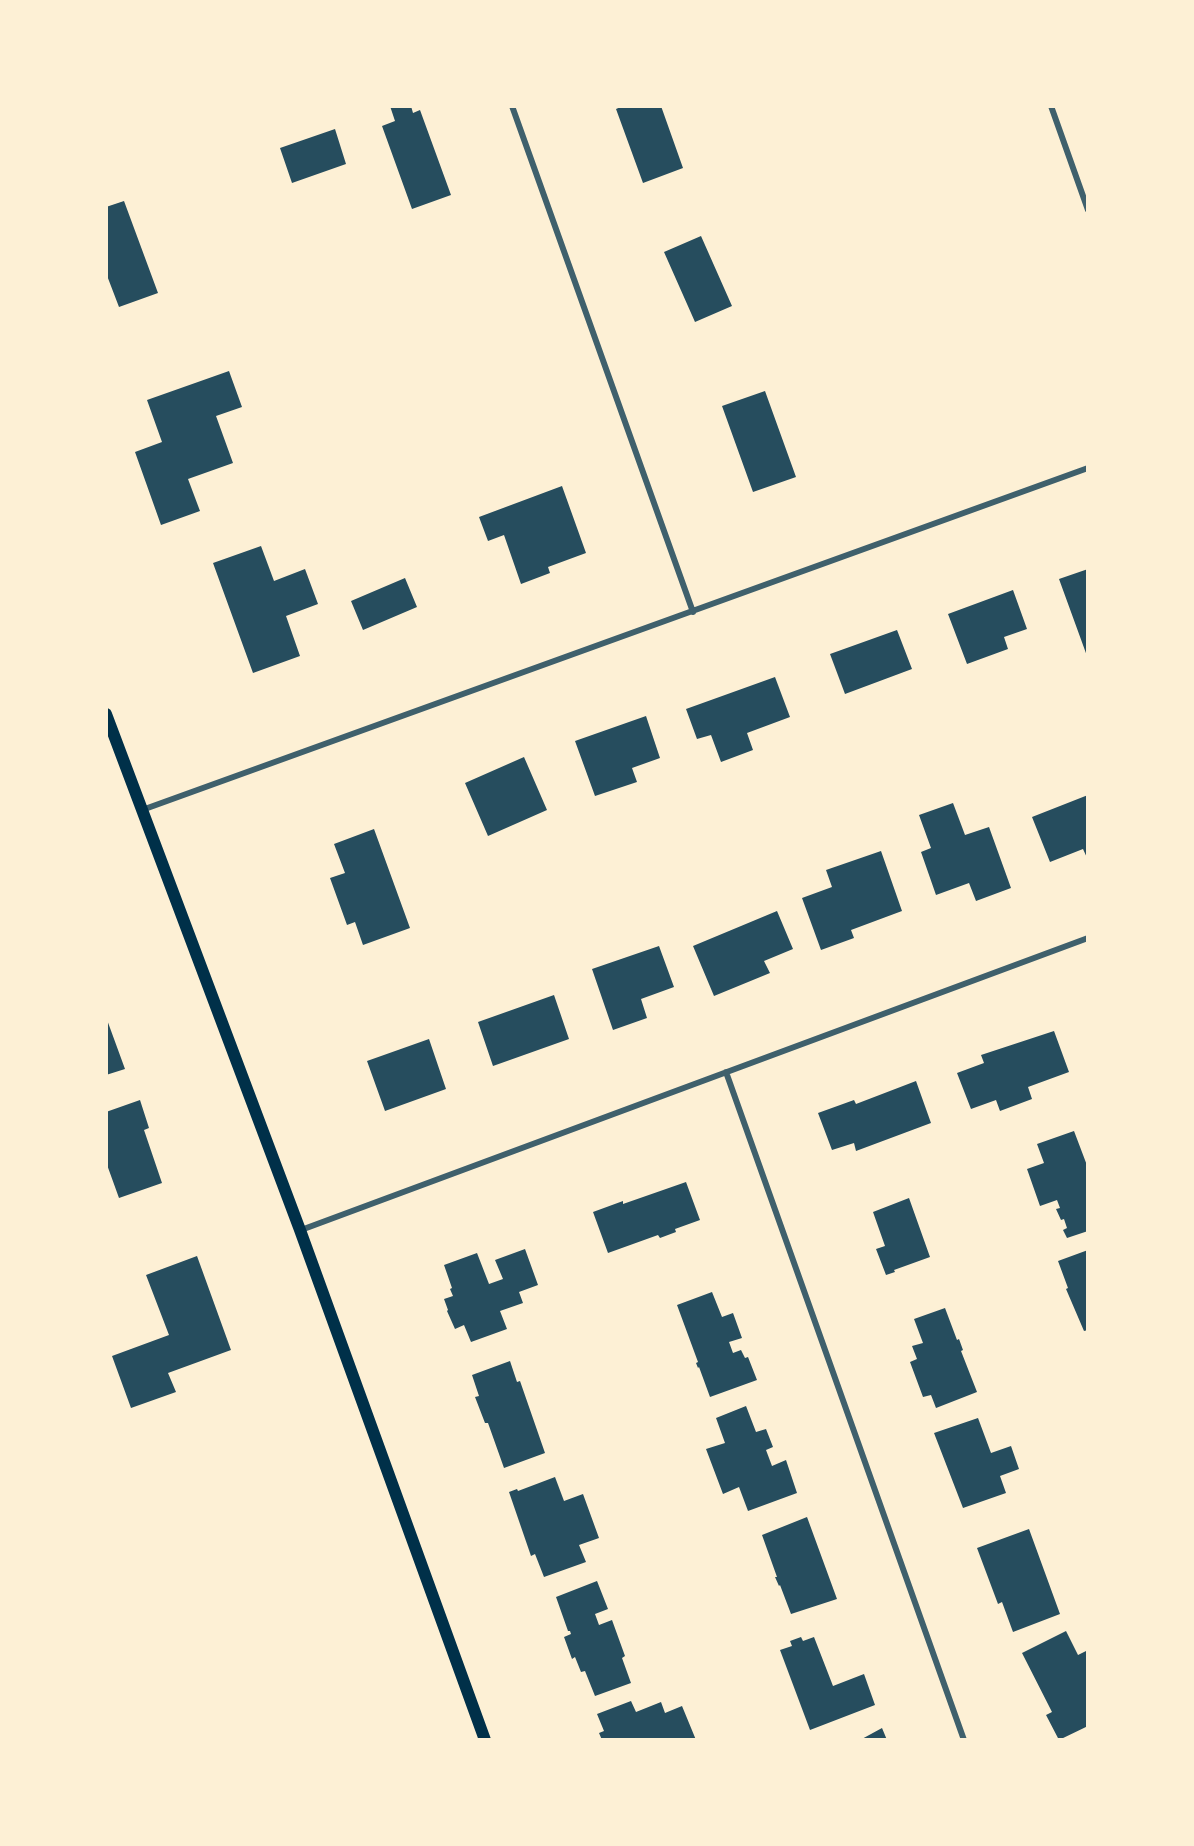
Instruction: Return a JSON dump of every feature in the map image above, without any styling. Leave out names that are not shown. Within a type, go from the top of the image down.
[{"type":"main road","points":[[106,714],[300,1230],[485,1740]]},
{"type":"street","points":[[512,106],[693,612]]},
{"type":"street","points":[[1051,106],[1088,210]]},
{"type":"street","points":[[142,810],[1088,468]]},
{"type":"street","points":[[300,1230],[1088,938]]},
{"type":"street","points":[[726,1072],[964,1740]]},
{"type":"building","points":[[390,106],[411,106],[413,113],[420,110],[451,195],[412,209],[382,126],[395,121]]},
{"type":"building","points":[[623,106],[661,106],[683,168],[643,183],[616,109]]},
{"type":"building","points":[[335,129],[346,164],[292,183],[280,148]]},
{"type":"building","points":[[124,201],[158,293],[119,307],[106,273],[106,207]]},
{"type":"building","points":[[701,236],[732,306],[695,322],[664,252]]},
{"type":"building","points":[[229,371],[242,407],[216,416],[233,463],[188,479],[200,511],[161,525],[135,452],[162,442],[147,400]]},
{"type":"building","points":[[765,391],[796,477],[753,492],[722,406]]},
{"type":"building","points":[[562,486],[586,553],[548,567],[550,573],[521,584],[504,535],[488,541],[479,517]]},
{"type":"building","points":[[261,546],[274,581],[305,569],[318,604],[286,616],[300,656],[253,673],[213,563]]},
{"type":"building","points":[[1088,569],[1088,656],[1087,656],[1059,579]]},
{"type":"building","points":[[405,578],[417,607],[363,630],[351,601]]},
{"type":"building","points":[[1013,590],[1027,629],[1004,637],[1008,649],[967,664],[948,614]]},
{"type":"building","points":[[897,630],[912,669],[845,694],[830,654]]},
{"type":"building","points":[[775,677],[790,717],[747,733],[753,750],[721,762],[711,735],[697,739],[686,709]]},
{"type":"building","points":[[646,716],[660,758],[632,768],[637,782],[595,796],[575,741]]},
{"type":"building","points":[[524,757],[547,810],[488,836],[465,783]]},
{"type":"building","points":[[1088,795],[1088,860],[1083,849],[1050,862],[1032,817]]},
{"type":"building","points":[[953,803],[965,835],[989,827],[1011,888],[976,901],[969,883],[936,895],[921,852],[931,848],[919,815]]},
{"type":"building","points":[[374,829],[410,928],[363,945],[355,922],[347,925],[330,878],[345,873],[334,844]]},
{"type":"building","points":[[881,851],[902,911],[851,930],[854,938],[821,950],[802,898],[832,887],[826,870]]},
{"type":"building","points":[[777,911],[793,949],[764,961],[770,973],[714,996],[693,946]]},
{"type":"building","points":[[659,946],[674,987],[641,999],[647,1018],[613,1030],[592,969]]},
{"type":"building","points":[[554,995],[569,1039],[493,1066],[478,1022]]},
{"type":"building","points":[[106,1017],[125,1069],[106,1075]]},
{"type":"building","points":[[1054,1031],[1069,1072],[1028,1087],[1032,1099],[1000,1111],[996,1100],[971,1109],[957,1073],[984,1063],[981,1055]]},
{"type":"building","points":[[429,1039],[446,1089],[385,1111],[367,1061]]},
{"type":"building","points":[[916,1081],[931,1123],[856,1151],[854,1143],[832,1150],[818,1113],[854,1100],[856,1104]]},
{"type":"building","points":[[140,1100],[149,1128],[144,1130],[162,1183],[119,1198],[106,1162],[106,1112]]},
{"type":"building","points":[[1074,1131],[1088,1168],[1088,1231],[1067,1238],[1063,1230],[1067,1228],[1064,1219],[1061,1220],[1056,1209],[1060,1208],[1057,1200],[1040,1206],[1027,1169],[1044,1163],[1037,1144]]},
{"type":"building","points":[[686,1182],[700,1220],[675,1229],[676,1232],[660,1238],[658,1235],[608,1253],[593,1212]]},
{"type":"building","points":[[909,1198],[930,1257],[886,1275],[876,1249],[885,1246],[873,1212]]},
{"type":"building","points":[[525,1249],[538,1285],[519,1292],[523,1303],[500,1311],[507,1329],[471,1342],[464,1325],[455,1329],[447,1311],[444,1299],[453,1296],[444,1265],[477,1253],[489,1284],[503,1279],[495,1260]]},
{"type":"building","points":[[1088,1250],[1088,1330],[1084,1331],[1066,1289],[1068,1288],[1058,1261]]},
{"type":"building","points":[[197,1256],[231,1350],[168,1373],[176,1392],[131,1408],[112,1356],[169,1335],[146,1275]]},
{"type":"building","points":[[712,1292],[722,1317],[733,1313],[742,1338],[729,1342],[733,1353],[741,1350],[745,1358],[748,1357],[757,1380],[710,1397],[677,1305]]},
{"type":"building","points":[[945,1308],[957,1340],[959,1339],[963,1350],[961,1351],[977,1392],[936,1408],[931,1395],[923,1397],[910,1362],[917,1359],[912,1346],[923,1343],[914,1319]]},
{"type":"building","points":[[510,1361],[517,1382],[520,1381],[545,1453],[504,1468],[488,1423],[485,1423],[475,1397],[479,1396],[472,1375]]},
{"type":"building","points":[[746,1406],[756,1432],[766,1429],[773,1447],[766,1450],[772,1466],[786,1460],[797,1493],[748,1511],[739,1487],[723,1494],[706,1449],[725,1443],[716,1418]]},
{"type":"building","points":[[978,1418],[991,1453],[1011,1446],[1019,1469],[1000,1476],[1006,1493],[963,1508],[934,1433]]},
{"type":"building","points":[[555,1477],[564,1501],[583,1494],[599,1538],[579,1545],[586,1562],[544,1577],[535,1554],[531,1556],[509,1492],[517,1489],[518,1491]]},
{"type":"building","points":[[807,1517],[837,1599],[791,1614],[775,1577],[777,1577],[762,1535]]},
{"type":"building","points":[[1029,1529],[1060,1614],[1013,1632],[1002,1602],[998,1604],[977,1548]]},
{"type":"building","points":[[597,1581],[608,1609],[595,1614],[599,1625],[612,1620],[625,1656],[622,1658],[631,1683],[595,1696],[585,1671],[581,1672],[575,1657],[572,1659],[564,1637],[571,1634],[556,1597]]},
{"type":"building","points":[[1066,1631],[1078,1655],[1088,1650],[1088,1726],[1059,1740],[1046,1715],[1052,1712],[1022,1653]]},
{"type":"building","points":[[801,1637],[803,1641],[814,1637],[833,1686],[864,1674],[875,1705],[810,1730],[780,1650],[792,1646],[790,1641]]},
{"type":"building","points":[[631,1701],[636,1712],[661,1702],[665,1713],[682,1706],[696,1740],[602,1740],[599,1733],[604,1731],[597,1714]]},
{"type":"building","points":[[882,1728],[887,1740],[860,1740]]}]
